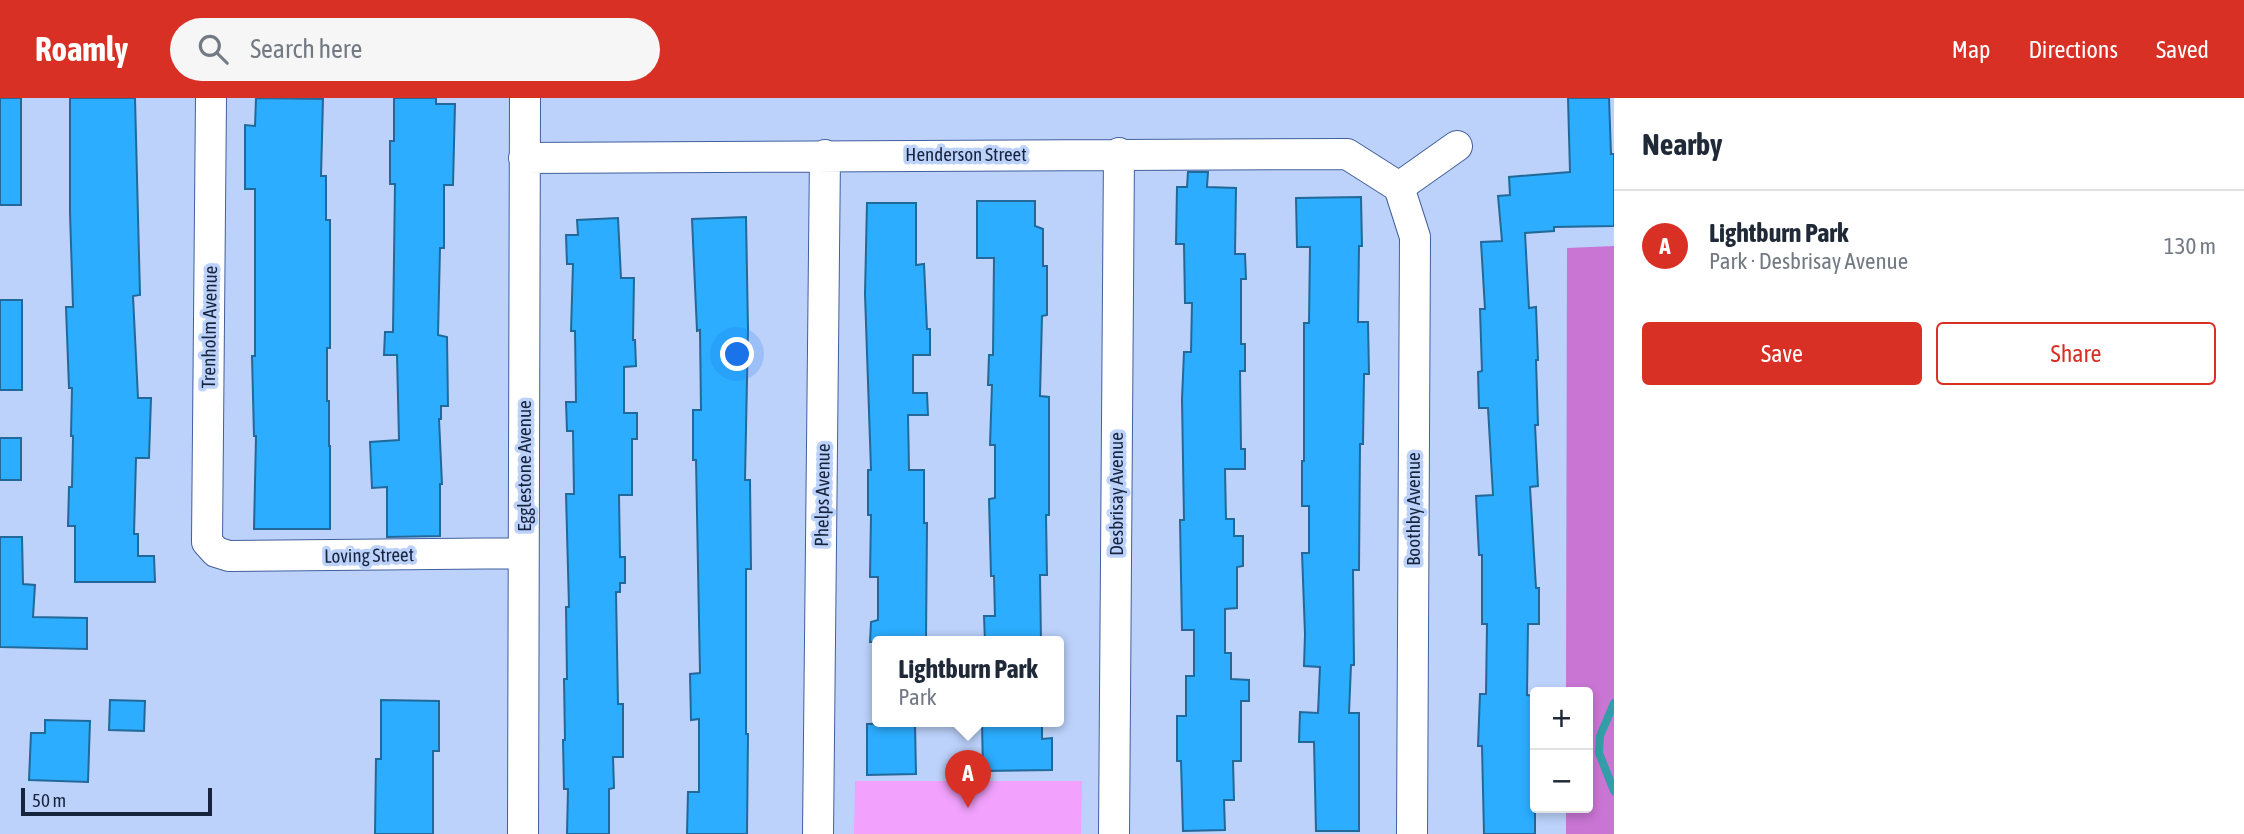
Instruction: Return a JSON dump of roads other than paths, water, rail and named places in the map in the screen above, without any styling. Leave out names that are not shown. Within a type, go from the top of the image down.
[{"type":"street","name":"Trenholm Avenue","points":[[211,98],[207,542],[216,552]]},
{"type":"street","name":"Egglestone Avenue","points":[[523,834],[524,98]]},
{"type":"street","points":[[1399,187],[1457,146]]},
{"type":"street","name":"Henderson Street","points":[[524,158],[1119,153],[1347,154],[1399,187]]},
{"type":"street","name":"Desbrisay Avenue","points":[[1114,834],[1119,153]]},
{"type":"street","name":"Phelps Avenue","points":[[818,834],[825,155]]},
{"type":"street","name":"Boothby Avenue","points":[[1399,187],[1415,237],[1412,834]]},
{"type":"street","name":"Loving Street","points":[[216,552],[229,556],[523,553]]},
{"type":"waterway","points":[[1614,703],[1600,736],[1599,753],[1614,791]]},
{"type":"place","name":"Lightburn Park","points":[[968,808]]}]
